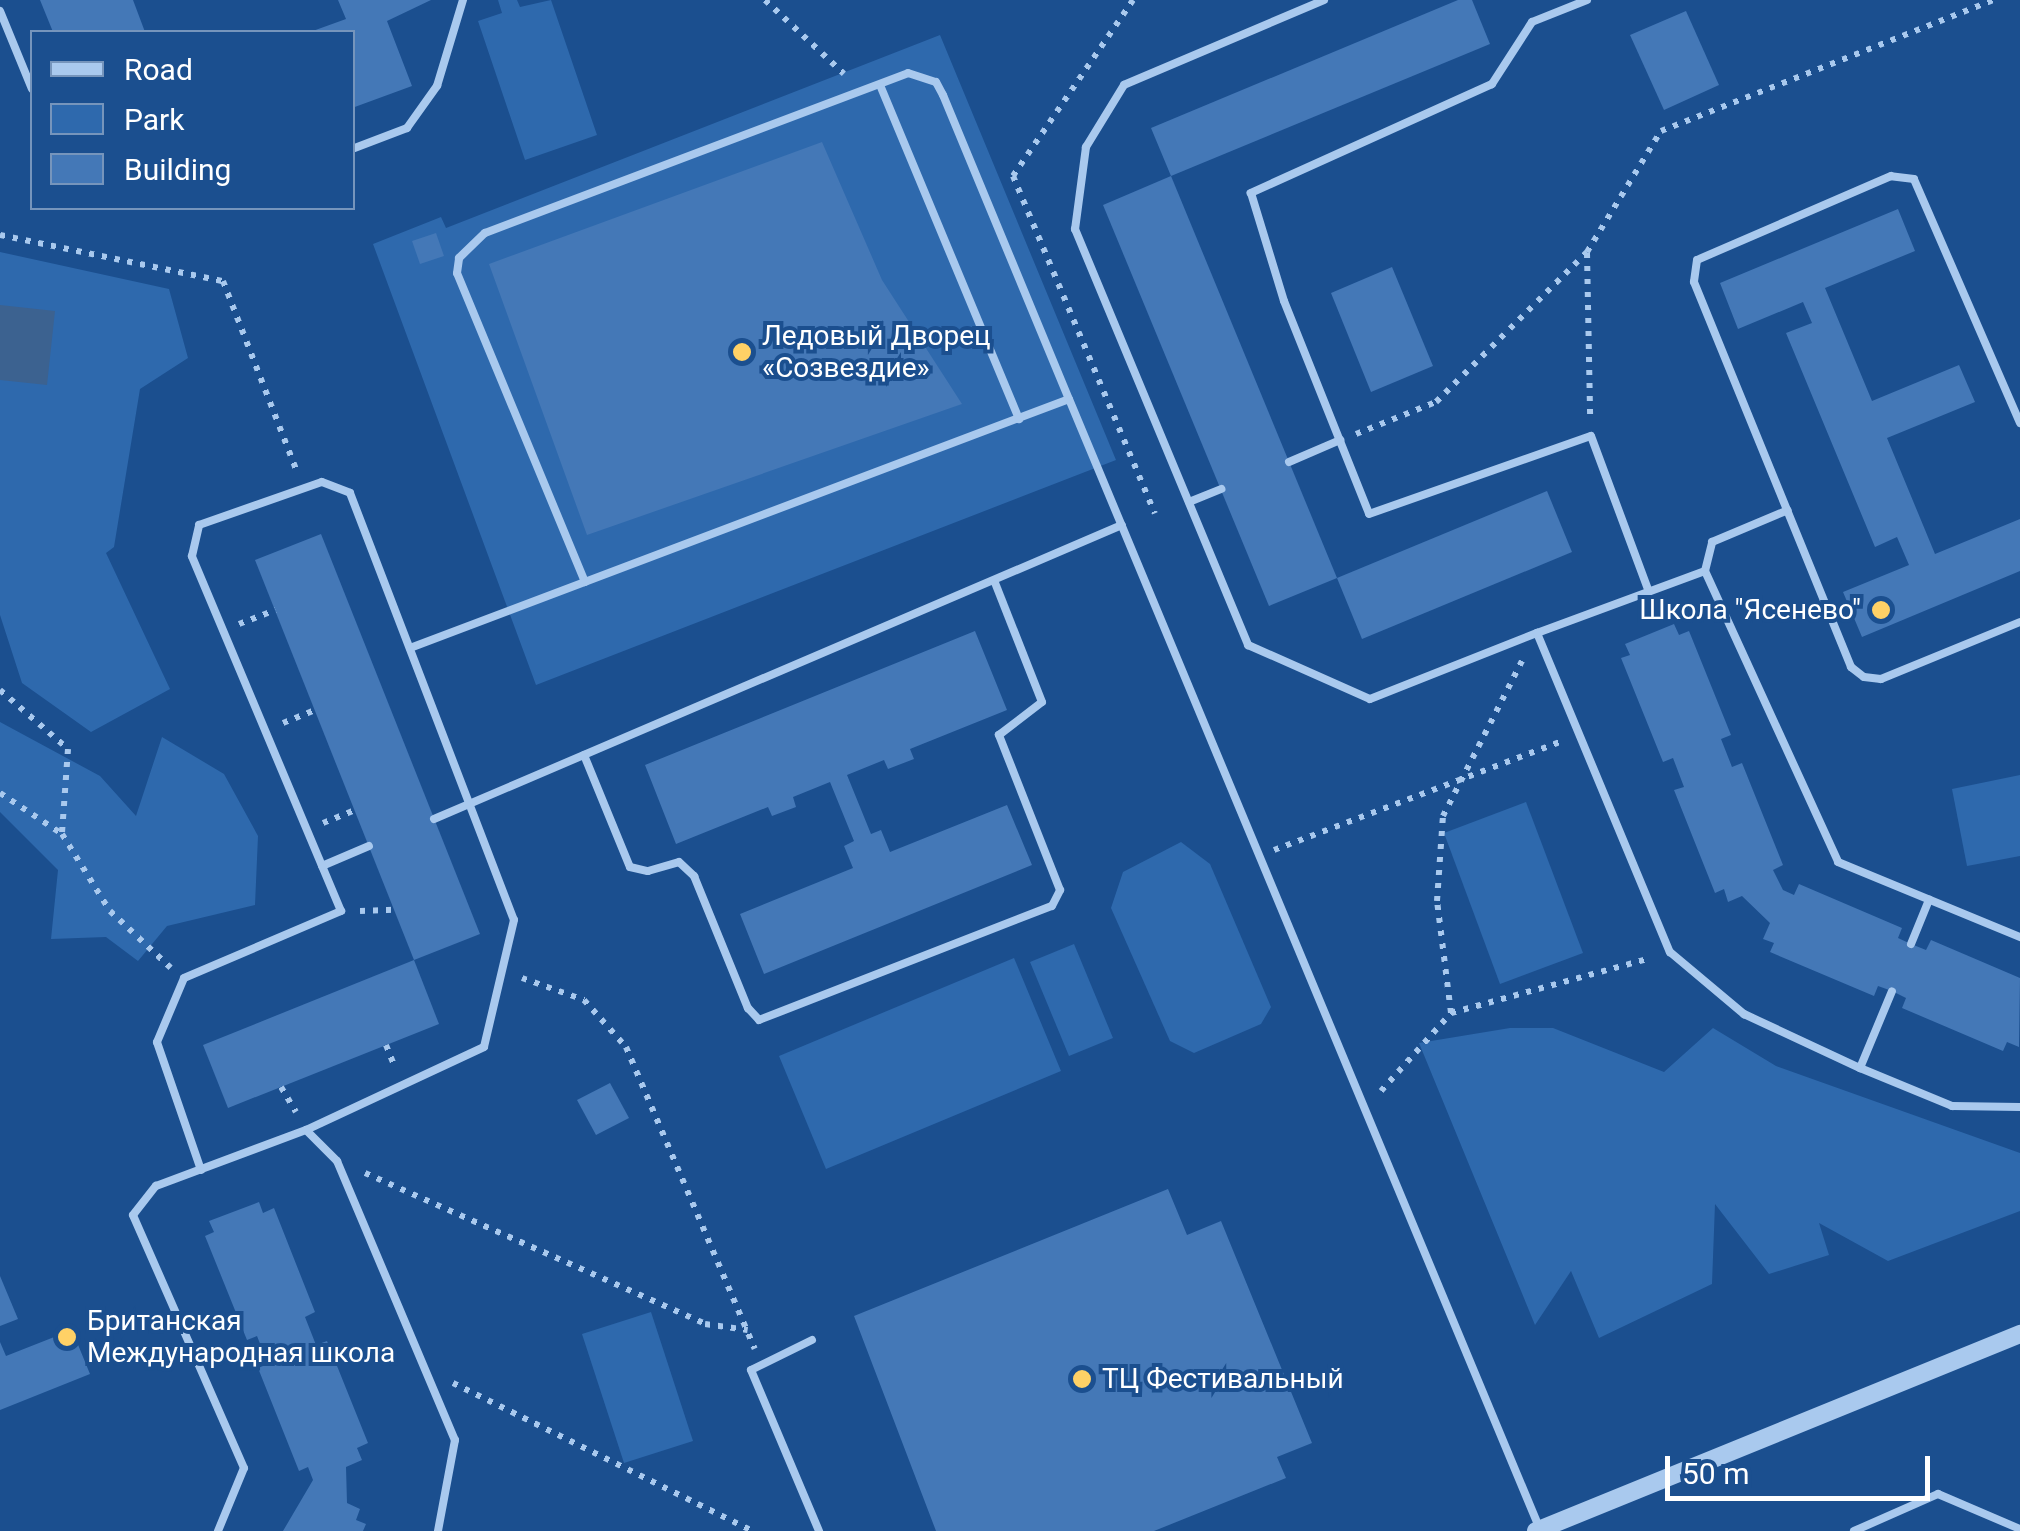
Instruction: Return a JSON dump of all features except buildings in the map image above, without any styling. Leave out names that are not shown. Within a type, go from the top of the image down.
[{"type":"street","points":[[1539,1530],[2020,1334]]},
{"type":"lane","points":[[355,148],[407,128],[437,86],[463,0]]},
{"type":"lane","points":[[1324,0],[1124,85],[1086,147],[1076,229],[1248,645],[1370,698],[1705,572]]},
{"type":"lane","points":[[1587,0],[1532,22],[1492,84],[1251,193],[1284,301],[1370,514],[1591,436],[1649,592]]},
{"type":"lane","points":[[0,11],[30,84]]},
{"type":"lane","points":[[585,582],[456,272],[459,258],[485,233],[908,73],[936,82],[1539,1530]]},
{"type":"lane","points":[[880,85],[1019,418]]},
{"type":"lane","points":[[2020,423],[1924,192],[1914,179],[1891,176],[1704,254],[1693,270],[1843,650],[1864,678],[1881,679],[2020,622]]},
{"type":"lane","points":[[410,648],[1069,400]]},
{"type":"lane","points":[[1289,462],[1340,440]]},
{"type":"lane","points":[[201,1170],[157,1042],[184,978],[341,911],[192,556],[200,525],[322,482],[350,493],[514,920],[484,1047],[306,1130],[201,1170],[156,1186],[133,1214],[244,1468],[218,1531]]},
{"type":"lane","points":[[1189,502],[1221,489]]},
{"type":"lane","points":[[1788,510],[1712,542],[1705,572],[1838,862],[2020,937]]},
{"type":"lane","points":[[434,818],[1122,525]]},
{"type":"lane","points":[[584,755],[630,867],[648,871],[679,862],[694,876],[748,1008],[759,1020],[1052,906],[1060,890],[999,734],[1042,702],[994,580]]},
{"type":"lane","points":[[1537,633],[1670,952],[1744,1014],[1860,1068],[1952,1106],[2020,1107]]},
{"type":"lane","points":[[322,866],[368,846]]},
{"type":"lane","points":[[1911,944],[1930,900]]},
{"type":"lane","points":[[1860,1068],[1892,992]]},
{"type":"lane","points":[[306,1130],[337,1161],[455,1440],[438,1531]]},
{"type":"lane","points":[[812,1340],[751,1370],[819,1531]]},
{"type":"lane","points":[[1854,1531],[1938,1494],[2020,1529]]},
{"type":"path","points":[[765,0],[863,92]]},
{"type":"path","points":[[1340,440],[1436,402],[1588,252],[1662,132],[1994,0]]},
{"type":"path","points":[[0,235],[222,281],[304,489]]},
{"type":"path","points":[[1588,252],[1591,436]]},
{"type":"path","points":[[1122,525],[1189,502]]},
{"type":"path","points":[[223,631],[275,610]]},
{"type":"path","points":[[1451,1013],[1437,900],[1443,816],[1458,780],[1537,633]]},
{"type":"path","points":[[0,690],[68,749],[62,834]]},
{"type":"path","points":[[265,730],[315,710]]},
{"type":"path","points":[[1259,856],[1580,735]]},
{"type":"path","points":[[0,794],[62,834],[110,911],[148,950]]},
{"type":"path","points":[[307,829],[355,810]]},
{"type":"path","points":[[341,911],[394,910]]},
{"type":"path","points":[[1365,1109],[1451,1013],[1670,952]]},
{"type":"path","points":[[502,970],[584,1000],[626,1047],[762,1364]]},
{"type":"path","points":[[337,1161],[706,1324],[748,1330]]},
{"type":"path","points":[[426,1370],[752,1531]]},
{"type":"green space","points":[[498,0],[517,0],[520,7],[551,0],[597,135],[525,160],[478,21],[502,13]]},
{"type":"green space","name":"Ледовый Дворец «Созвездие»","points":[[940,35],[1116,460],[536,685],[373,244],[441,217],[446,228]]},
{"type":"green space","points":[[0,252],[169,289],[188,358],[140,389],[114,547],[106,553],[170,689],[91,732],[22,683],[0,615]]},
{"type":"green space","points":[[0,722],[100,776],[136,816],[162,737],[224,774],[258,836],[255,905],[167,926],[138,961],[106,937],[51,939],[58,870],[0,812]]},
{"type":"green space","points":[[2020,775],[2020,856],[1967,866],[1952,789]]},
{"type":"green space","points":[[1526,802],[1583,953],[1500,984],[1444,833]]},
{"type":"green space","points":[[1181,842],[1210,864],[1271,1007],[1261,1024],[1194,1053],[1170,1041],[1111,908],[1123,872]]},
{"type":"green space","points":[[1074,944],[1113,1038],[1069,1056],[1030,962]]},
{"type":"green space","points":[[1014,958],[1061,1071],[826,1169],[779,1056]]},
{"type":"green space","points":[[1510,1028],[1553,1028],[1664,1072],[1713,1028],[1776,1066],[2020,1153],[2020,1211],[1888,1261],[1819,1223],[1829,1255],[1769,1274],[1715,1204],[1712,1284],[1599,1338],[1571,1271],[1535,1325],[1419,1043]]},
{"type":"green space","points":[[651,1312],[693,1441],[624,1463],[582,1334]]},
{"type":"shaded area","points":[[0,305],[55,311],[47,385],[0,380]]},
{"type":"place","name":"Ледовый Дворец «Созвездие»","points":[[742,352]]},
{"type":"place","name":"Школа \"Ясенево\"","points":[[1881,610]]},
{"type":"place","name":"Британская Международная школа","points":[[67,1337]]},
{"type":"place","name":"ТЦ Фестивальный","points":[[1082,1379]]}]
